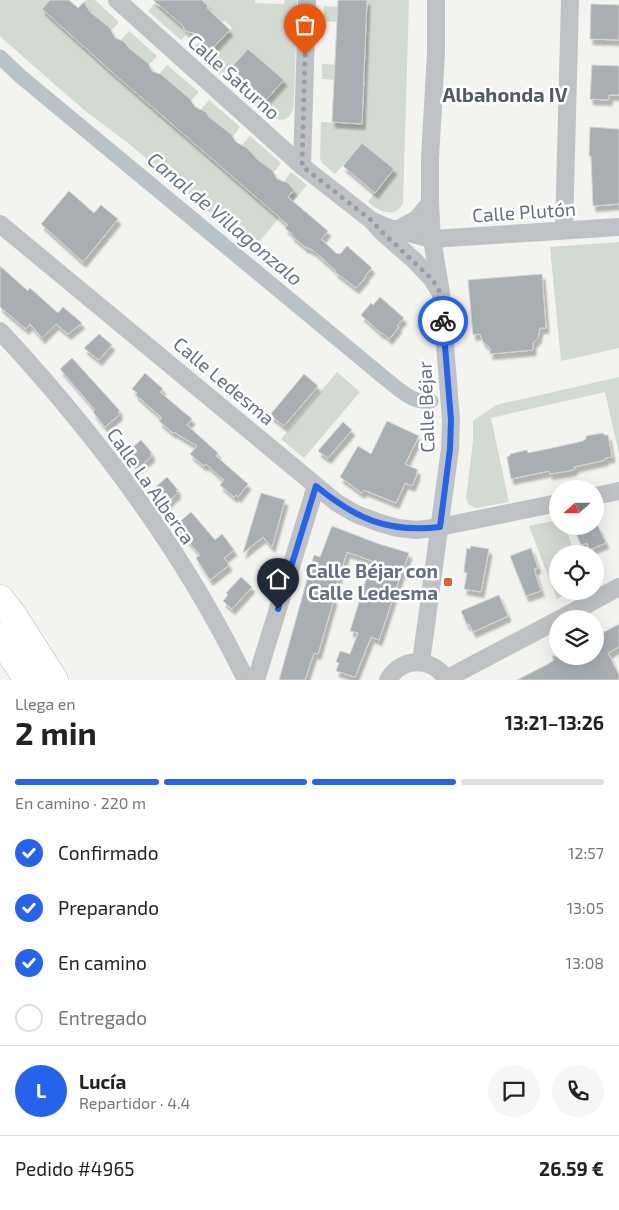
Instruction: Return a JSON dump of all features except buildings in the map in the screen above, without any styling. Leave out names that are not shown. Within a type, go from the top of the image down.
[{"type":"highway","points":[[0,599],[54,680]]},
{"type":"highway","points":[[0,637],[28,680]]},
{"type":"street","name":"Calle Saturno","points":[[117,0],[302,166],[371,220],[395,236],[417,246],[432,239]]},
{"type":"street","points":[[302,166],[307,0]]},
{"type":"street","name":"Calle Béjar","points":[[421,662],[450,449],[451,420],[430,203],[430,158],[436,53],[436,0]]},
{"type":"street","points":[[564,230],[570,0]]},
{"type":"street","points":[[395,236],[417,219],[430,203]]},
{"type":"street","name":"Calle Ledesma","points":[[0,224],[337,504],[356,514],[398,528],[418,530],[549,505]]},
{"type":"street","name":"Calle Plutón","points":[[432,239],[619,226]]},
{"type":"street","name":"Calle Saturno","points":[[395,236],[432,279],[440,292]]},
{"type":"street","name":"Calle La Alberca","points":[[0,331],[57,395],[107,458],[149,516],[197,589],[246,680]]},
{"type":"street","points":[[256,680],[316,486]]},
{"type":"street","points":[[604,494],[619,491]]},
{"type":"street","points":[[576,610],[619,587]]},
{"type":"street","points":[[388,680],[401,666],[415,662],[421,662],[436,668],[447,679],[549,624]]},
{"type":"street","points":[[230,648],[241,652],[252,652],[266,646]]},
{"type":"shaded area","points":[[0,0],[50,0],[42,9],[71,36],[91,14],[82,4],[86,0],[95,0],[119,22],[111,31],[105,25],[81,44],[110,71],[130,49],[121,40],[129,31],[157,56],[149,65],[139,57],[120,79],[140,94],[139,96],[150,105],[169,83],[159,74],[167,65],[199,92],[191,101],[185,96],[162,115],[174,124],[180,132],[192,141],[211,118],[201,109],[209,100],[240,127],[233,137],[226,131],[203,151],[249,150],[242,145],[250,136],[281,163],[274,172],[268,167],[244,187],[255,197],[288,184],[284,181],[291,172],[307,185],[253,249],[128,143],[84,110],[4,40],[0,36]]},
{"type":"shaded area","points":[[175,0],[189,32],[181,40],[148,11],[156,2],[157,5],[165,10]]},
{"type":"shaded area","points":[[202,0],[255,0],[255,3],[284,4],[285,0],[297,0],[294,104],[291,114],[286,119],[279,120],[272,117],[246,97],[253,89],[266,100],[284,80],[248,49],[230,69],[243,80],[236,89],[191,50],[200,41],[201,45],[210,51],[232,28],[225,21],[222,22],[207,8],[208,6]]},
{"type":"shaded area","points":[[367,0],[409,0],[403,203],[391,213],[382,211],[368,202],[375,193],[371,151],[363,143],[335,174],[322,163],[320,158],[321,122],[362,124],[365,82],[322,79],[322,64],[364,66],[366,24],[323,21],[324,6],[366,8]]},
{"type":"shaded area","points":[[619,242],[619,348],[561,361],[550,247]]},
{"type":"shaded area","points":[[337,372],[360,392],[304,458],[281,439]]},
{"type":"shaded area","points":[[619,377],[619,454],[605,392],[491,418],[509,502],[476,508],[469,505],[466,498],[473,441],[473,421],[496,405]]},
{"type":"shaded area","points":[[549,522],[549,535],[568,535],[572,545],[549,545],[549,578],[529,526]]},
{"type":"waterway","name":"Canal de Villagonzalo","points":[[0,57],[20,76],[397,388],[418,400],[431,401]]},
{"type":"way so far","points":[[305,55],[302,166],[371,220],[432,279],[440,292],[443,321]]},
{"type":"place","name":"Calle Béjar con Calle Ledesma","points":[[448,582]]},
{"type":"district","name":"Albahonda IV","points":[[505,95]]},
{"type":"route","points":[[278,609],[316,486],[337,504],[380,523],[398,528],[418,530],[440,527],[450,449],[451,420],[443,321]]}]
